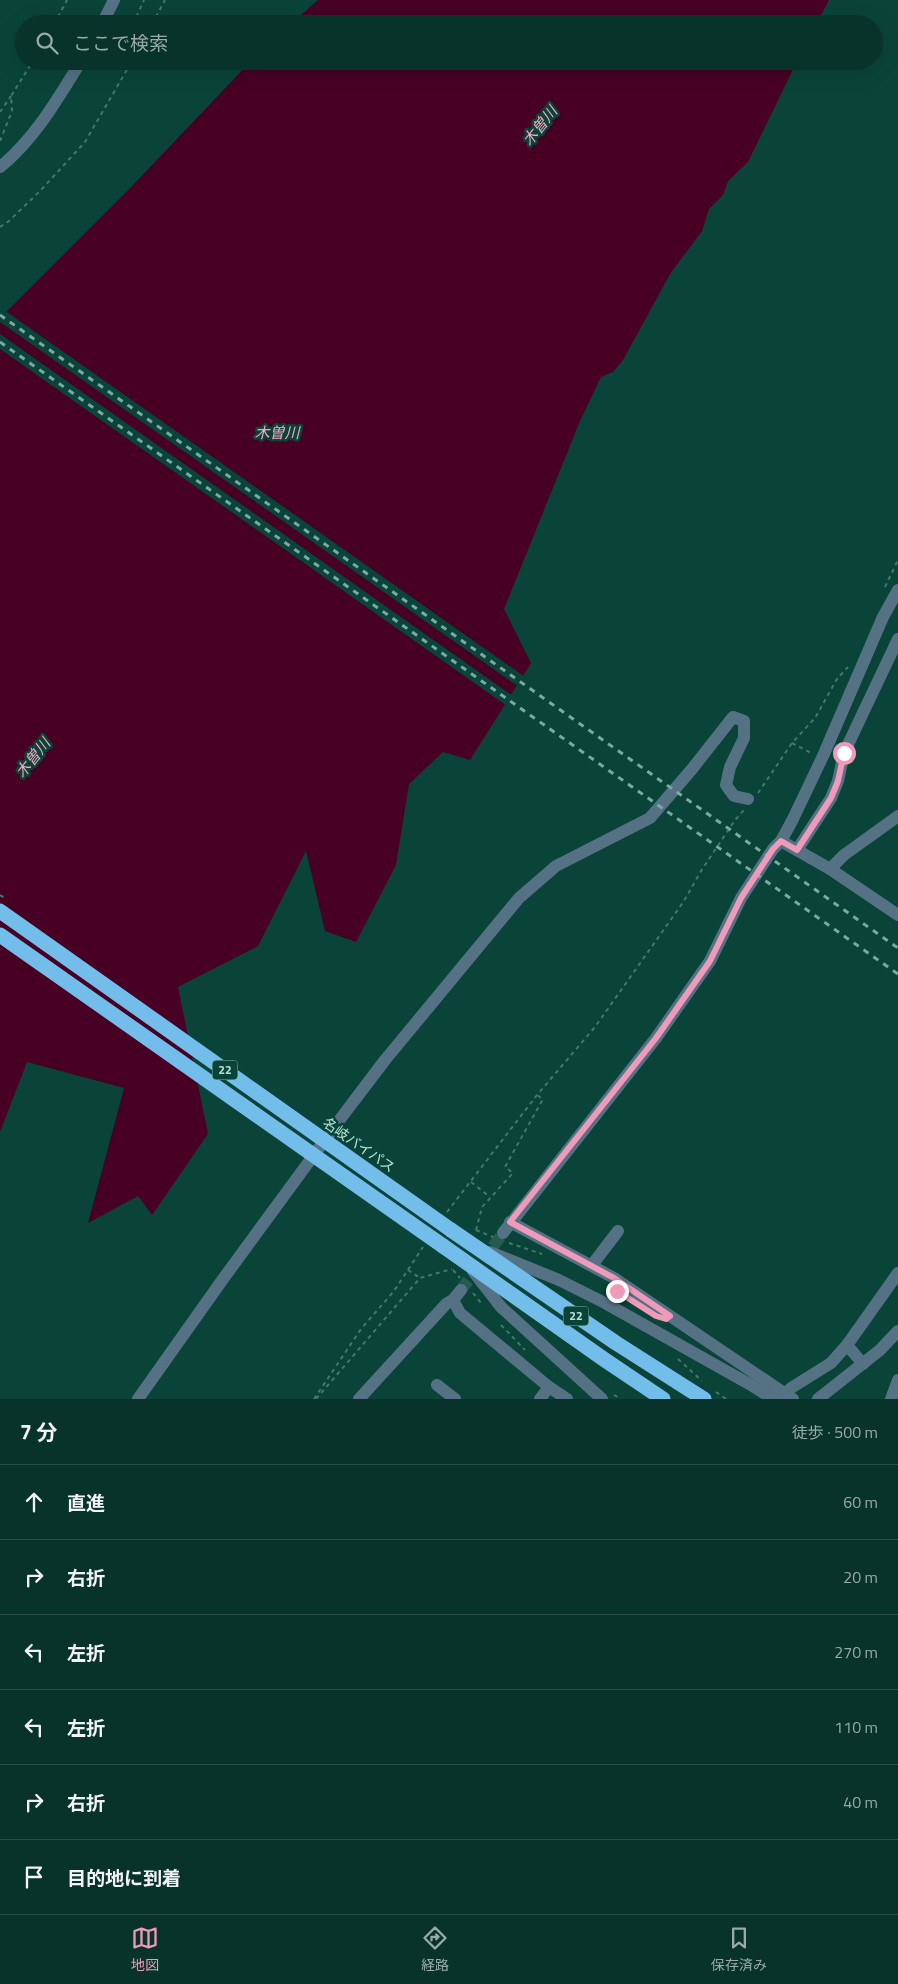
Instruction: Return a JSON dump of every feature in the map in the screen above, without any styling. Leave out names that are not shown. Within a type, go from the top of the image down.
[{"type":"highway","name":"名岐バイパス","points":[[0,911],[447,1224],[470,1235],[616,1343],[711,1397]]},
{"type":"highway","name":"22","points":[[0,935],[663,1399]]},
{"type":"street","points":[[106,15],[114,0]]},
{"type":"street","points":[[0,167],[10,159],[32,134],[59,98],[76,70]]},
{"type":"street","points":[[783,1398],[614,1278],[592,1266],[504,1234],[656,1038],[710,961],[741,898],[773,849],[781,841],[823,756],[883,616],[898,590]]},
{"type":"street","points":[[797,850],[831,798],[838,781],[844,753],[898,639]]},
{"type":"street","points":[[138,1399],[341,1118],[385,1060],[518,898],[556,866],[650,818],[733,717],[744,721],[744,738],[730,767],[726,785],[734,796],[750,801]]},
{"type":"street","points":[[830,869],[844,855],[898,816]]},
{"type":"street","points":[[781,841],[830,869],[898,915]]},
{"type":"street","points":[[592,1266],[618,1231]]},
{"type":"street","points":[[470,1235],[590,1296],[743,1380],[783,1398]]},
{"type":"street","points":[[467,1262],[501,1307],[602,1399]]},
{"type":"street","points":[[783,1398],[832,1363],[898,1273]]},
{"type":"street","points":[[359,1399],[446,1304],[457,1295],[460,1313],[549,1387],[567,1399]]},
{"type":"street","points":[[818,1399],[880,1350],[898,1331]]},
{"type":"street","points":[[846,1345],[863,1364]]},
{"type":"street","points":[[892,1399],[898,1380]]},
{"type":"street","points":[[437,1385],[455,1399]]},
{"type":"street","points":[[540,1399],[549,1387]]},
{"type":"path","points":[[58,15],[66,0]]},
{"type":"path","points":[[137,15],[144,0]]},
{"type":"path","points":[[157,15],[166,0]]},
{"type":"path","points":[[0,112],[27,70]]},
{"type":"path","points":[[0,227],[9,221],[41,190],[79,149],[127,70]]},
{"type":"path","points":[[0,141],[12,111],[11,96]]},
{"type":"path","points":[[447,1224],[471,1182],[537,1095],[595,1027],[684,902],[701,871],[735,820],[792,743],[815,718],[837,679],[850,665]]},
{"type":"path","points":[[792,743],[811,754]]},
{"type":"path","points":[[470,1235],[482,1207],[512,1173],[505,1167],[543,1099],[537,1095]]},
{"type":"path","points":[[471,1182],[490,1197]]},
{"type":"path","points":[[470,1226],[470,1235]]},
{"type":"path","points":[[470,1235],[504,1234],[544,1254]]},
{"type":"path","points":[[315,1399],[361,1329],[394,1291],[423,1247]]},
{"type":"path","points":[[315,1399],[420,1278],[452,1269]]},
{"type":"path","points":[[408,1270],[420,1278]]},
{"type":"path","points":[[711,1397],[726,1399]]},
{"type":"water","points":[[318,0],[829,0],[821,15],[301,15]]},
{"type":"water","name":"木曽川","points":[[242,70],[793,70],[748,162],[728,181],[723,195],[709,209],[702,231],[670,274],[623,360],[613,372],[601,377],[580,421],[504,609],[531,663],[470,760],[443,752],[409,784],[396,865],[356,942],[325,931],[306,851],[258,946],[178,987],[208,1134],[152,1215],[138,1196],[88,1223],[124,1088],[27,1062],[0,1132],[0,318],[134,184]]},
{"type":"pier","points":[[4,310],[525,677],[519,687],[0,322],[0,314]]},
{"type":"pier","points":[[0,334],[513,696],[507,706],[0,349]]},
{"type":"tunnel","points":[[461,1290],[503,1233]]},
{"type":"railway","points":[[0,315],[898,948]]},
{"type":"railway","points":[[0,342],[898,974]]},
{"type":"route","points":[[617,1291],[656,1316],[666,1319],[670,1316],[614,1278],[510,1222],[656,1038],[710,961],[741,898],[773,849],[781,841],[797,850],[831,798],[838,781],[844,753]]}]
